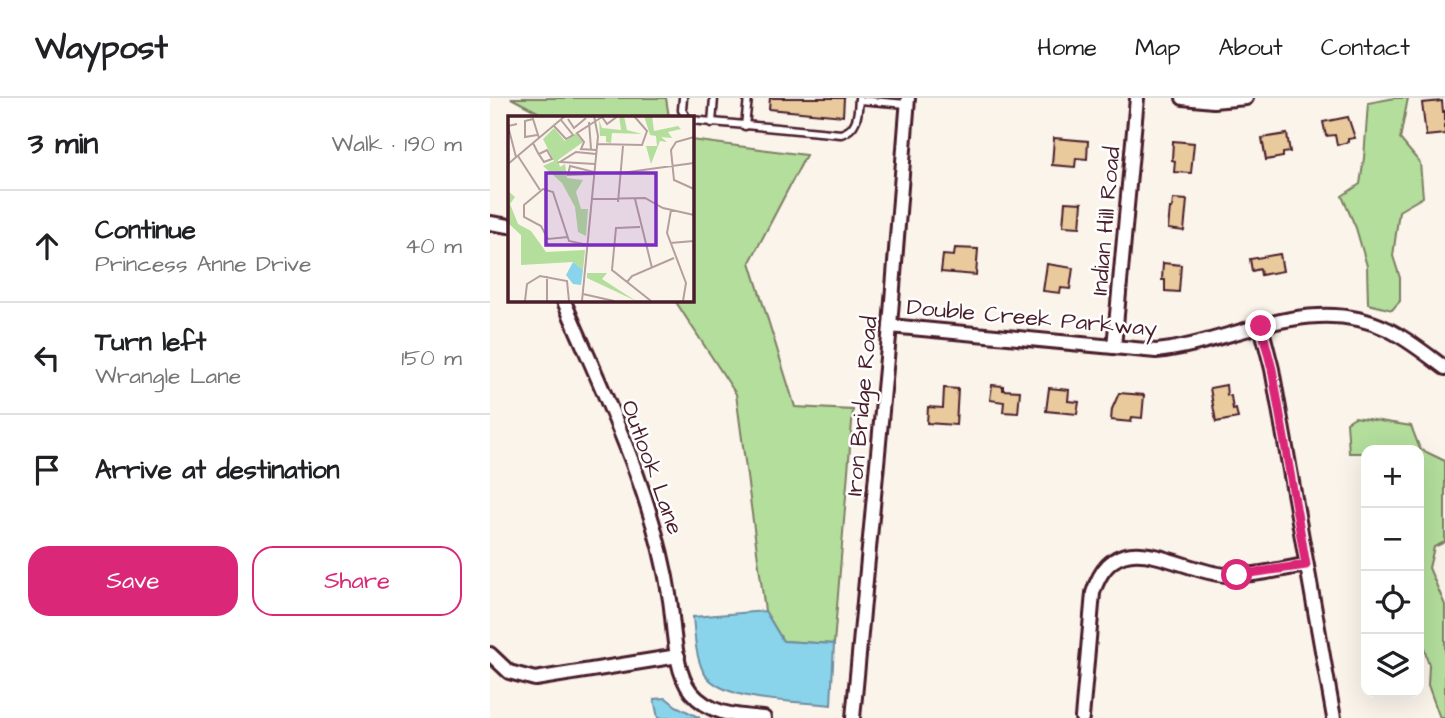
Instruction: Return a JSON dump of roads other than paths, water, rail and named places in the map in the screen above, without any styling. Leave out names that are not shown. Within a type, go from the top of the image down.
[{"type":"street","name":"Indian Hill Road","points":[[1114,347],[1137,98]]},
{"type":"street","points":[[1183,98],[1213,101],[1246,98]]},
{"type":"street","name":"Iron Bridge Road","points":[[853,718],[890,326],[907,101]]},
{"type":"street","points":[[490,223],[508,226]]},
{"type":"street","name":"Outlook Lane","points":[[565,301],[649,506],[664,562],[684,681],[690,691],[707,706],[731,715],[764,718]]},
{"type":"street","name":"Double Creek Parkway","points":[[890,326],[1156,351],[1314,315],[1345,317],[1369,322],[1405,339],[1445,368]]},
{"type":"street","points":[[1261,326],[1272,369],[1334,718]]},
{"type":"street","points":[[1082,718],[1093,593],[1103,571],[1115,560],[1126,555],[1146,553],[1200,571],[1226,575],[1246,575],[1306,565]]},
{"type":"street","points":[[490,654],[509,672],[535,679],[678,656]]},
{"type":"lane","points":[[683,98],[682,110],[685,116]]},
{"type":"lane","points":[[712,123],[714,98]]},
{"type":"lane","points":[[745,126],[748,98]]},
{"type":"lane","points":[[693,120],[841,134],[854,126],[858,116],[859,99],[907,101]]},
{"type":"water","points":[[765,611],[783,641],[834,644],[831,705],[742,695],[712,681],[703,671],[697,651],[693,617]]},
{"type":"water","points":[[666,698],[700,718],[658,718],[654,699]]}]
